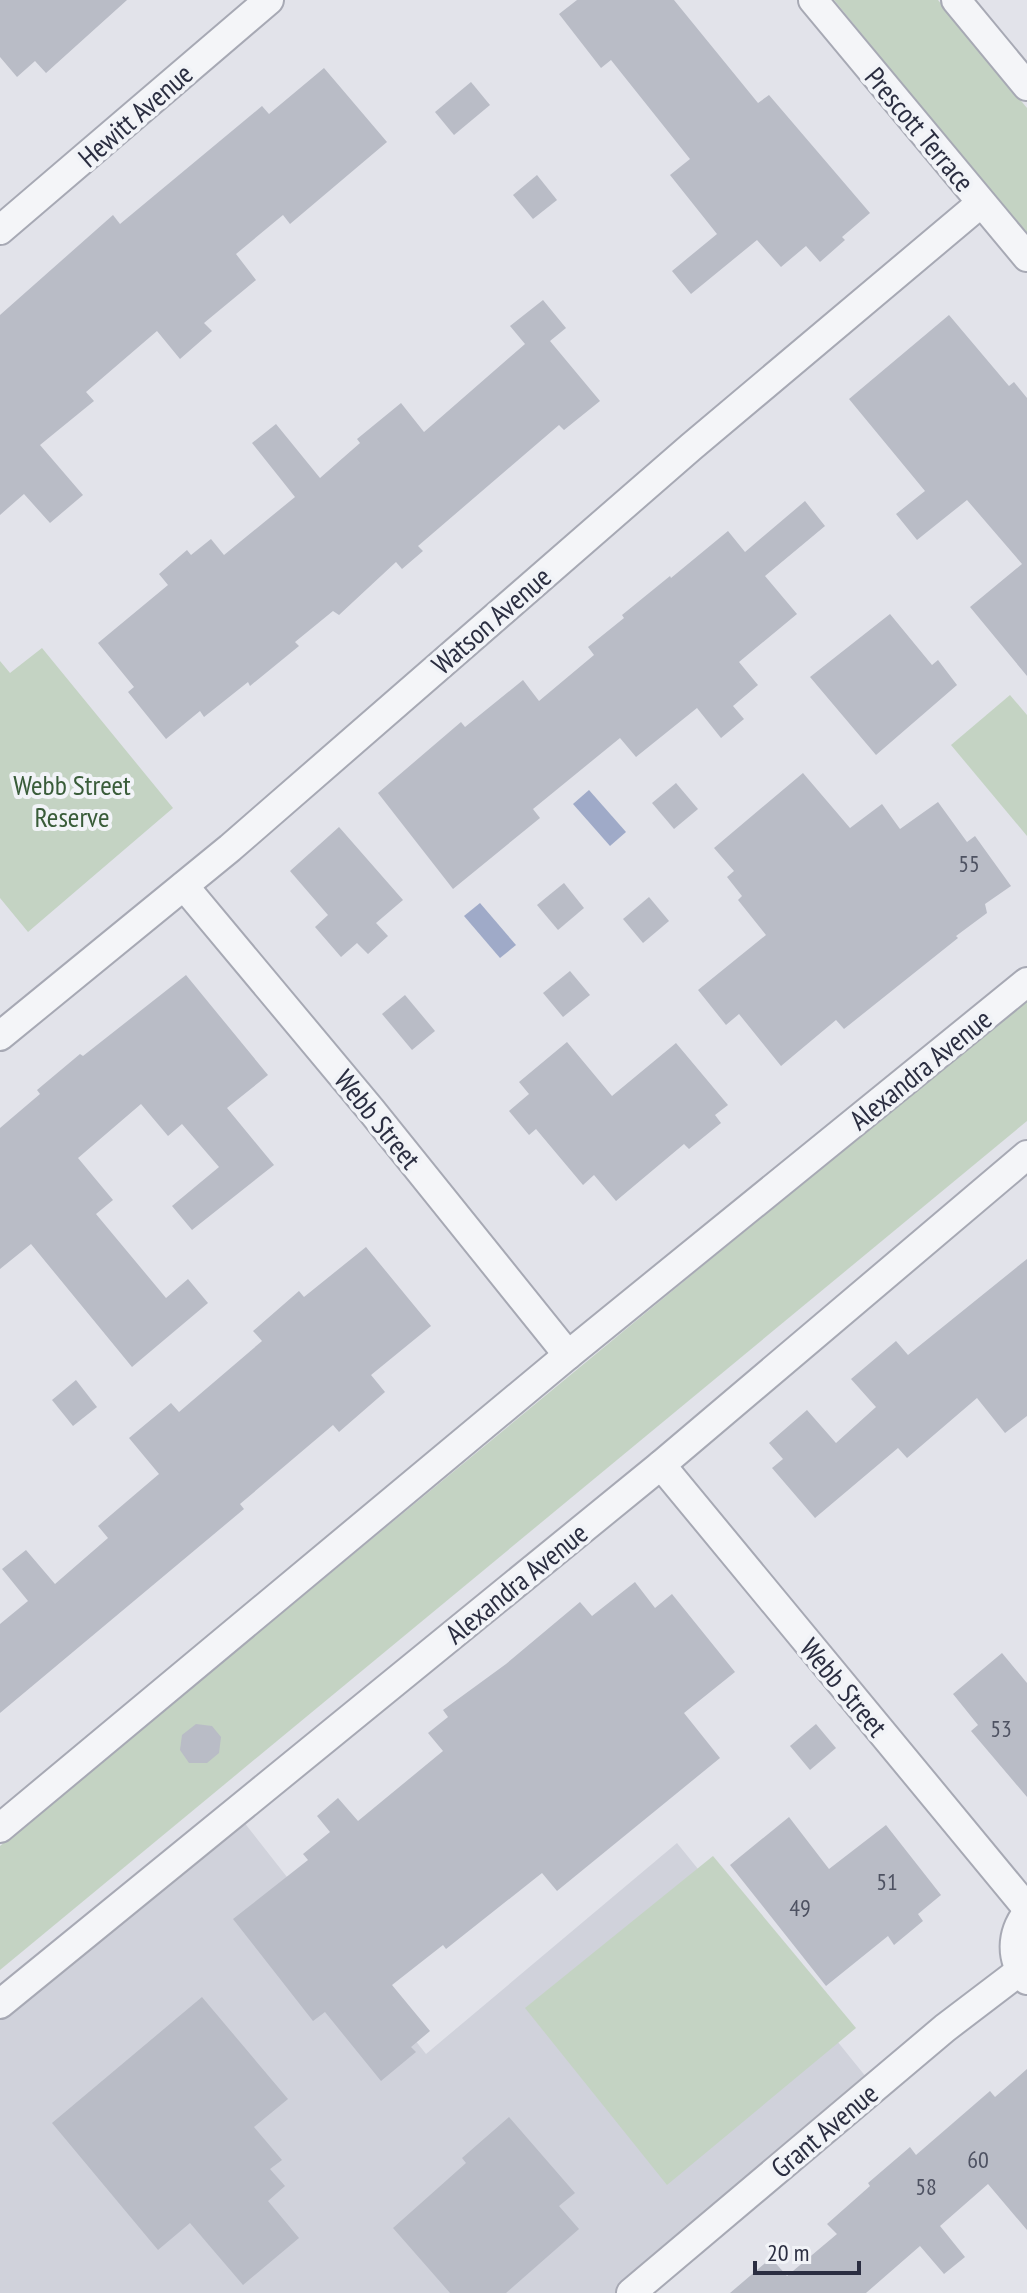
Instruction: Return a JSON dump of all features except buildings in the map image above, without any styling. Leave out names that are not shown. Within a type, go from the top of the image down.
[{"type":"street","name":"Hewitt Avenue","points":[[0,230],[269,0]]},
{"type":"street","name":"Prescott Terrace","points":[[813,0],[1027,257]]},
{"type":"street","points":[[956,0],[1027,86]]},
{"type":"street","name":"Watson Avenue","points":[[0,1036],[184,886],[691,447],[981,203]]},
{"type":"street","name":"Webb Street","points":[[184,886],[568,1355]]},
{"type":"street","name":"Alexandra Avenue","points":[[0,1828],[568,1355],[1027,982]]},
{"type":"street","name":"Alexandra Avenue","points":[[0,2004],[661,1465],[1027,1155]]},
{"type":"street","name":"Webb Street","points":[[661,1465],[1027,1911]]},
{"type":"street","points":[[1023,1975],[1014,1955],[1014,1938],[1027,1911]]},
{"type":"street","name":"Grant Avenue","points":[[631,2293],[945,2028],[1023,1975]]},
{"type":"shaded area","points":[[236,1812],[426,2054],[677,1843],[875,2088],[631,2293],[0,2293],[0,2005]]},
{"type":"green space","points":[[834,0],[938,0],[1027,108],[1027,237]]},
{"type":"green space","name":"Webb Street Reserve","points":[[42,648],[173,808],[28,932],[0,898],[0,661],[10,673]]},
{"type":"green space","points":[[1010,695],[1027,715],[1027,836],[951,745]]},
{"type":"green space","points":[[1027,998],[1027,1121],[0,1970],[0,1846]]},
{"type":"green space","points":[[713,1856],[856,2028],[667,2185],[525,2008]]},
{"type":"water","points":[[589,790],[626,832],[610,846],[573,804]]},
{"type":"water","points":[[480,903],[516,945],[500,958],[464,916]]}]
